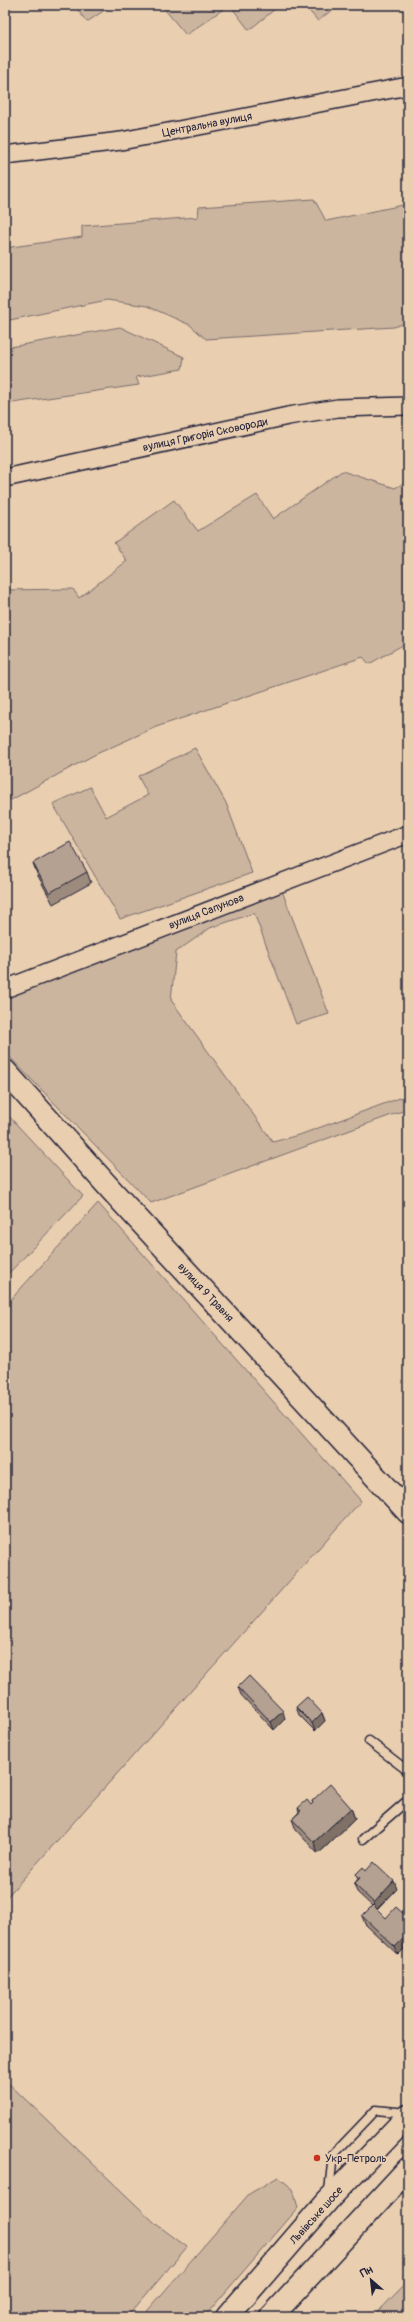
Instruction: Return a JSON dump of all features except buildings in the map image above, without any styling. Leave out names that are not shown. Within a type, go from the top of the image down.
[{"type":"street","name":"Центральна вулиця","points":[[5,155],[121,141],[408,86]]},
{"type":"street","name":"вулиця Григорія Сковороди","points":[[5,478],[288,416],[338,408],[408,406]]},
{"type":"street","name":"вулиця Сапунова","points":[[5,989],[408,834]]},
{"type":"street","name":"вулиця 9 Травня","points":[[5,1071],[114,1193],[408,1512]]},
{"type":"street","name":"Львівське шосе","points":[[227,2317],[328,2200],[408,2115]]},
{"type":"street","points":[[271,2317],[408,2169]]},
{"type":"lane","points":[[369,1741],[408,1770]]},
{"type":"lane","points":[[363,1839],[408,1800]]},
{"type":"shaded area","points":[[74,5],[112,5],[87,22]]},
{"type":"shaded area","points":[[161,5],[229,5],[186,35]]},
{"type":"shaded area","points":[[230,5],[280,5],[249,30]]},
{"type":"shaded area","points":[[304,5],[338,5],[318,21]]},
{"type":"shaded area","points":[[314,199],[326,221],[408,204],[408,322],[394,327],[206,339],[190,325],[147,306],[107,300],[5,321],[5,248],[82,237],[82,226],[198,217],[199,207]]},
{"type":"shaded area","points":[[120,327],[184,357],[182,369],[136,377],[139,385],[5,404],[5,348]]},
{"type":"shaded area","points":[[342,471],[395,488],[408,481],[408,642],[369,664],[363,657],[156,727],[94,755],[11,800],[5,792],[5,590],[73,589],[79,598],[127,561],[114,543],[174,500],[198,531],[257,495],[273,519]]},
{"type":"shaded area","points":[[195,748],[226,803],[252,873],[120,919],[53,804],[90,787],[106,817],[148,795],[138,776]]},
{"type":"shaded area","points":[[279,883],[329,1014],[296,1024],[254,913],[210,928],[176,952],[171,1000],[273,1142],[302,1134],[408,1095],[408,1109],[151,1203],[5,1052],[5,989]]},
{"type":"shaded area","points":[[5,1112],[83,1196],[5,1277]]},
{"type":"shaded area","points":[[98,1203],[361,1501],[5,1899],[5,1306]]},
{"type":"shaded area","points":[[5,2080],[156,2224],[187,2247],[127,2317],[5,2317]]},
{"type":"shaded area","points":[[278,2177],[293,2189],[298,2208],[204,2317],[142,2317],[249,2194]]},
{"type":"shaded area","points":[[408,2281],[408,2317],[373,2317]]},
{"type":"place","name":"Укр-Петроль","points":[[317,2158]]}]
